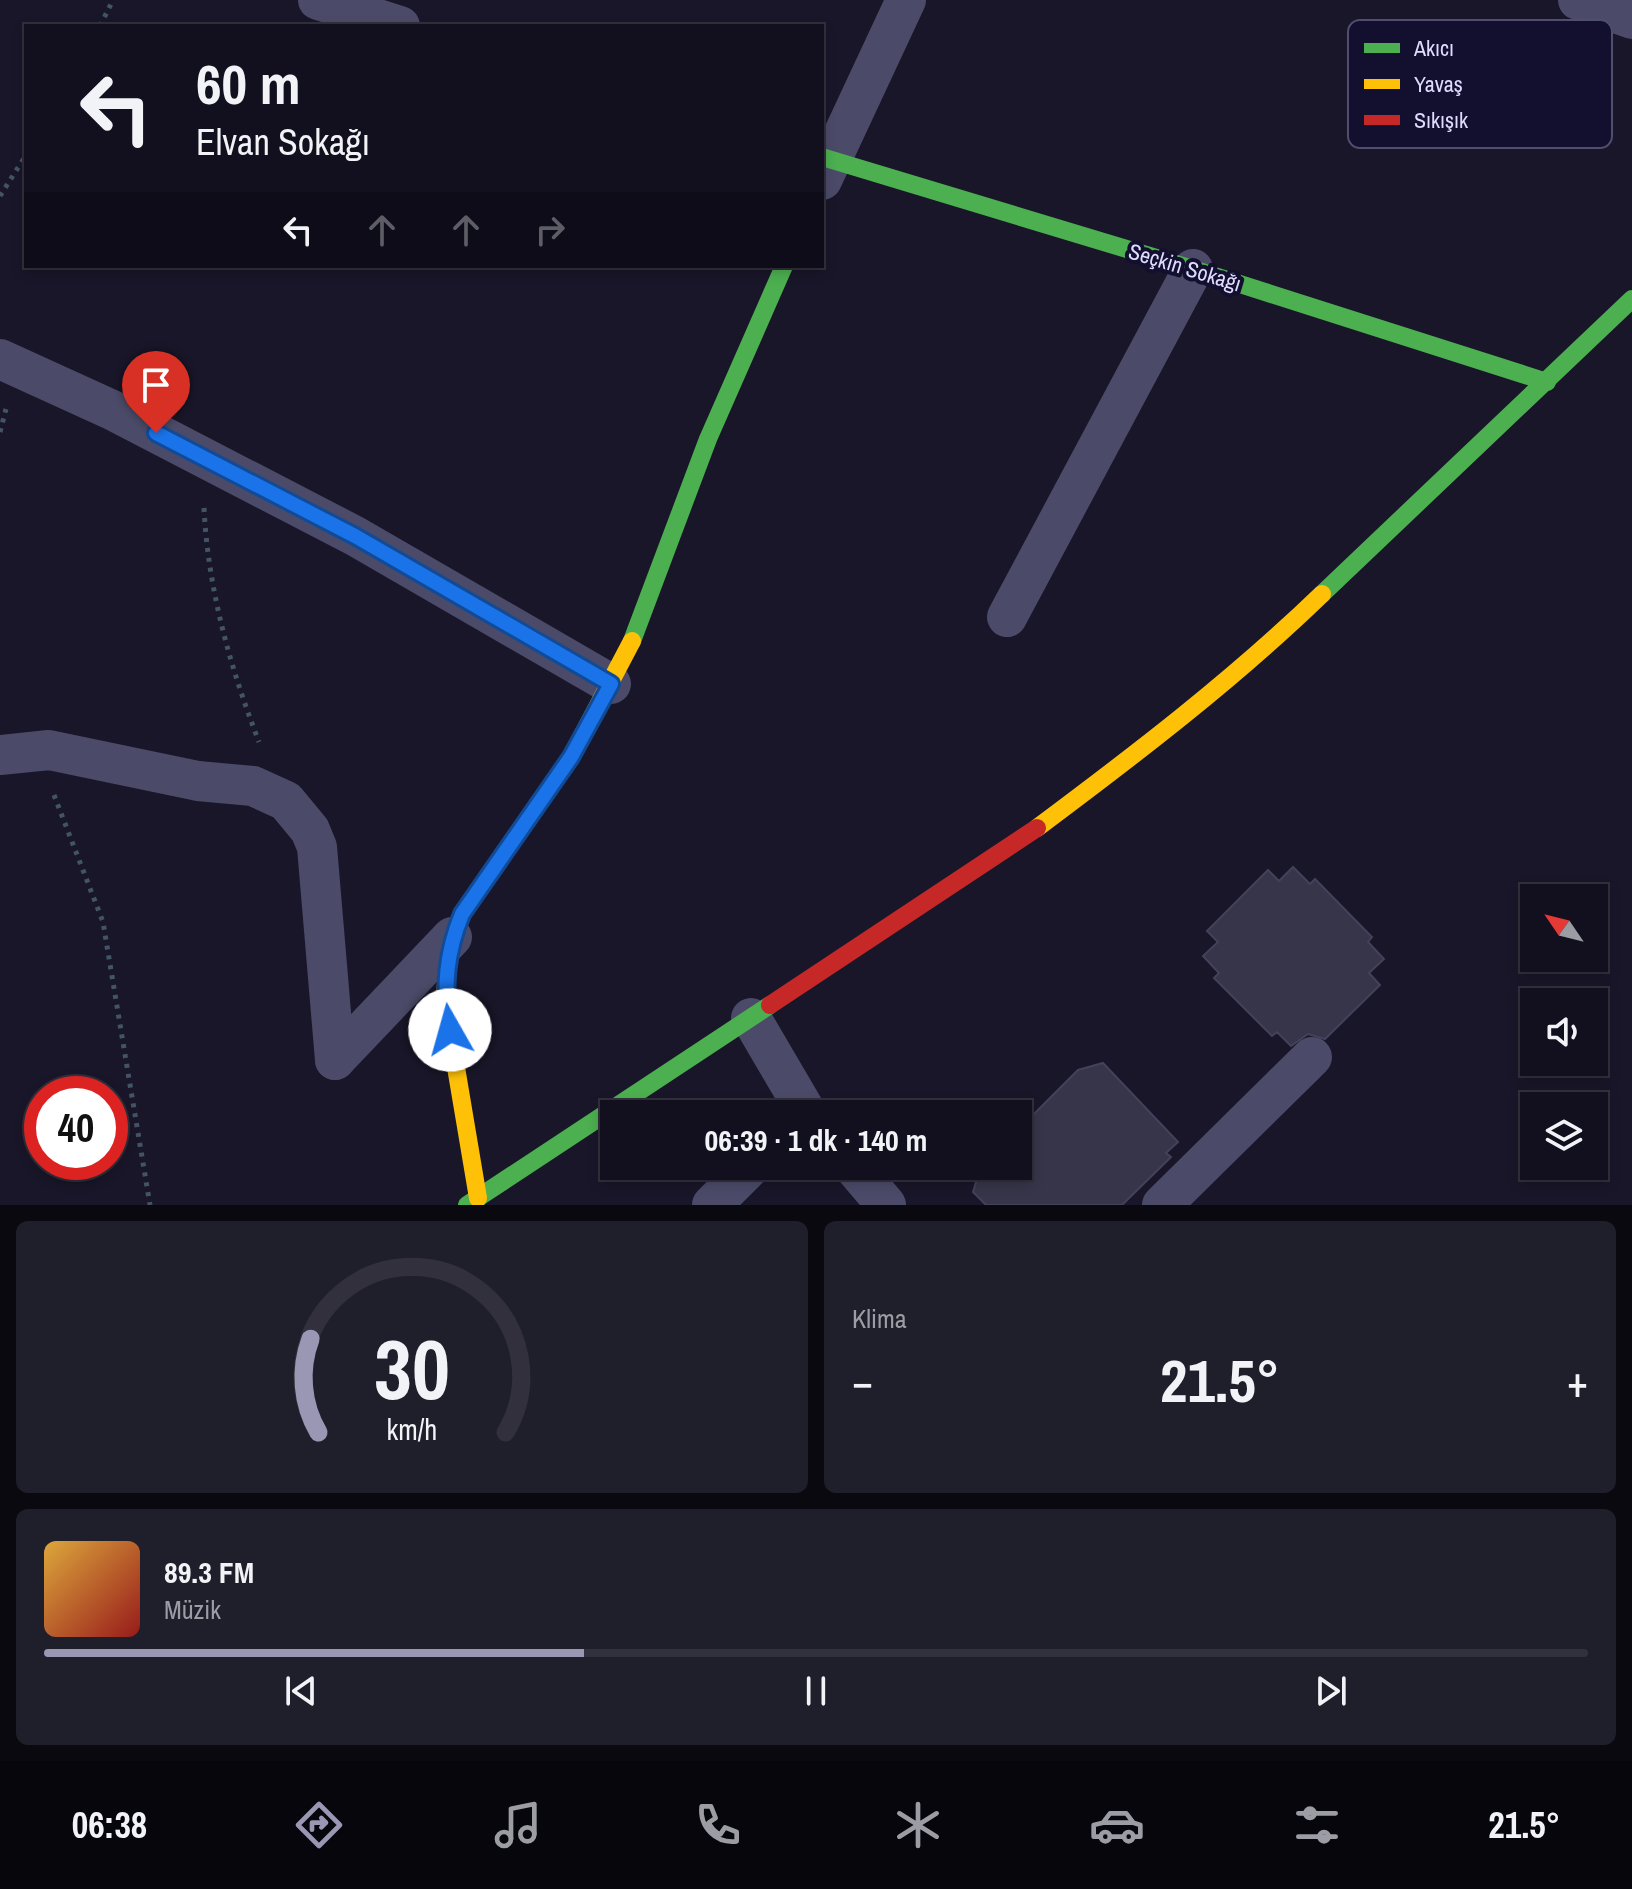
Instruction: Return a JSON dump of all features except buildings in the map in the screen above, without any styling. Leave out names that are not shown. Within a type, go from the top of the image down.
[{"type":"street","points":[[318,0],[394,24]]},
{"type":"street","points":[[825,165],[906,0]]},
{"type":"street","points":[[1578,0],[1632,19]]},
{"type":"street","name":"Seçkin Sokağı","points":[[825,165],[1193,269],[1547,382]]},
{"type":"street","points":[[783,268],[708,439],[655,587],[611,684],[545,796],[474,892],[452,937],[446,969],[445,1002],[473,1201],[1016,843],[1182,719],[1268,646],[1632,299]]},
{"type":"street","points":[[1007,617],[1193,269]]},
{"type":"street","points":[[0,359],[201,455],[355,536],[611,684]]},
{"type":"street","points":[[18,753],[49,750],[198,781],[253,786],[286,801],[310,830],[317,847],[335,1060],[452,937]]},
{"type":"street","points":[[751,1018],[798,1100]]},
{"type":"street","points":[[1162,1205],[1312,1057]]},
{"type":"street","points":[[712,1205],[737,1180]]},
{"type":"street","points":[[865,1180],[886,1205]]},
{"type":"path","points":[[101,24],[113,0]]},
{"type":"path","points":[[0,196],[24,158]]},
{"type":"path","points":[[201,455],[205,529],[227,649],[241,695],[286,801]]},
{"type":"path","points":[[18,753],[103,922],[150,1205]]},
{"type":"traffic: fast","points":[[824,158],[1193,269],[1547,382]]},
{"type":"traffic: fast","points":[[632,641],[708,439],[783,268]]},
{"type":"traffic: fast","points":[[1322,594],[1632,299]]},
{"type":"traffic: fast","points":[[467,1205],[770,1005]]},
{"type":"traffic: slow","points":[[1037,828],[1219,686],[1322,594]]},
{"type":"traffic: slow","points":[[478,1198],[445,1002],[447,968],[454,935],[462,914],[571,757],[632,641]]},
{"type":"traffic: jam","points":[[770,1005],[1037,828]]},
{"type":"route","points":[[156,433],[355,536],[611,684],[571,757],[474,892],[462,914],[452,937],[446,969],[445,1002],[450,1030]]}]
